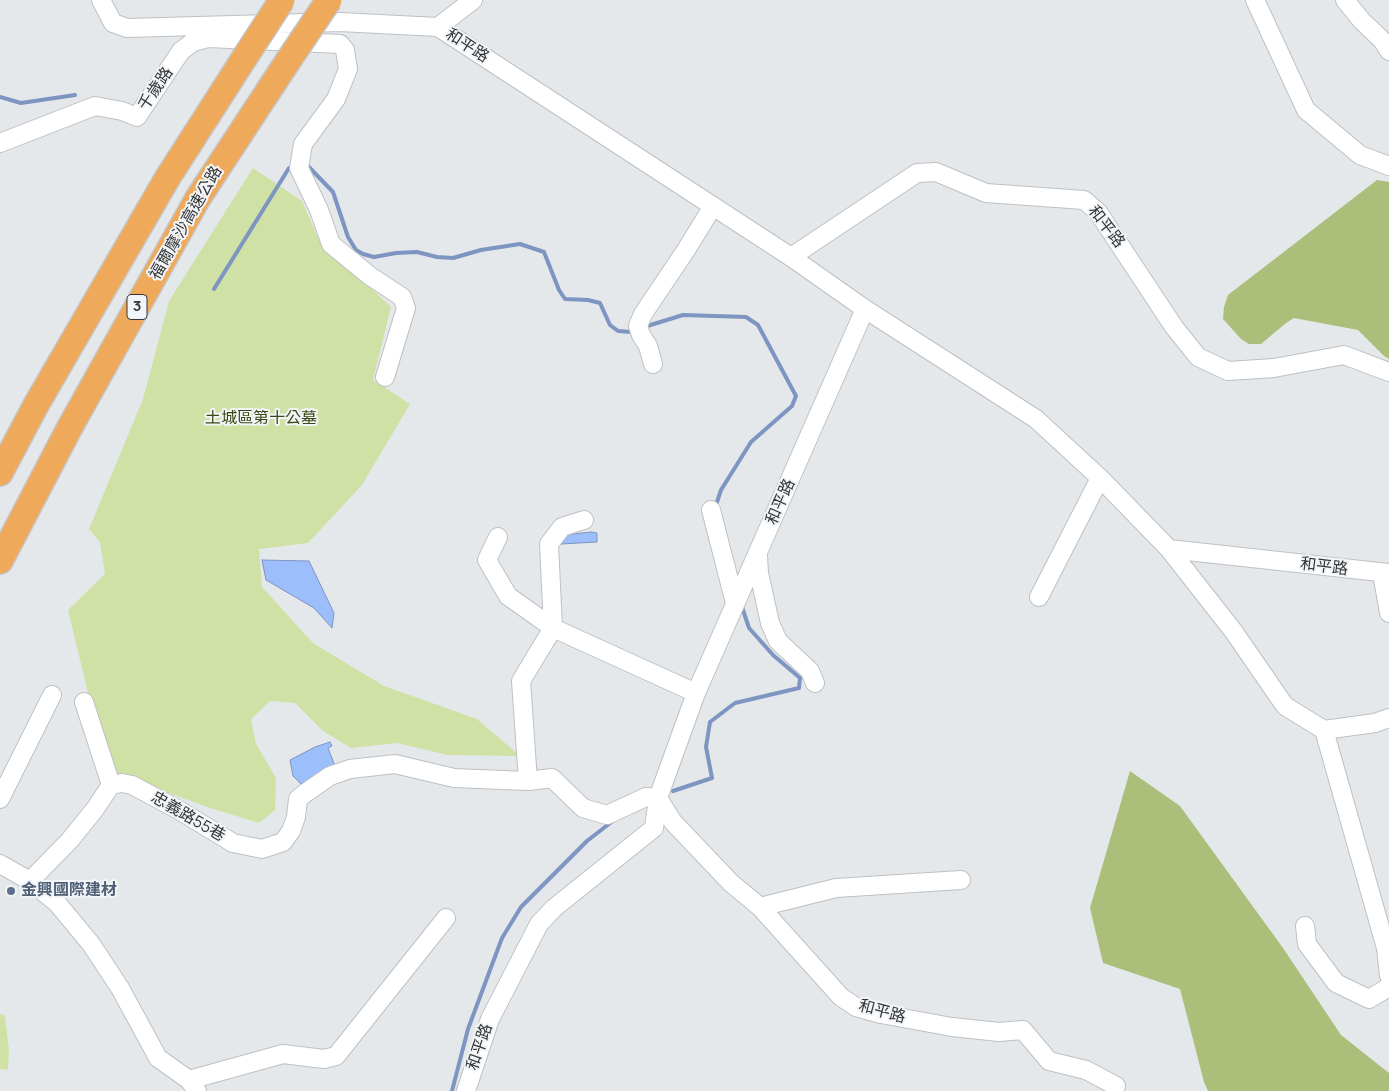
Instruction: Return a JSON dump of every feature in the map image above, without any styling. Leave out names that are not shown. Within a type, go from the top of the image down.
[{"type":"highway","name":"3","points":[[0,473],[36,406],[168,177],[282,0]]},
{"type":"highway","name":"福爾摩沙高速公路","points":[[0,561],[70,427],[198,198],[329,0]]},
{"type":"street","name":"和平路","points":[[101,0],[113,23],[127,28],[209,32],[340,22],[438,27],[791,257],[865,309],[1036,419],[1100,478],[1169,549],[1386,573]]},
{"type":"street","points":[[438,27],[473,0]]},
{"type":"street","points":[[1255,0],[1306,110],[1360,155],[1389,166]]},
{"type":"street","points":[[1344,0],[1389,50]]},
{"type":"street","name":"千歲路","points":[[0,142],[95,106],[122,111],[137,117],[181,50],[209,32]]},
{"type":"street","points":[[209,32],[340,44],[345,50],[348,69],[336,99],[303,144],[299,168],[319,210],[331,244],[370,276],[402,297],[406,308],[385,377]]},
{"type":"street","name":"和平路","points":[[791,257],[917,172],[936,172],[986,193],[1084,200],[1098,212],[1174,327],[1198,357],[1228,371],[1274,368],[1344,355],[1389,372]]},
{"type":"street","points":[[653,364],[648,346],[638,326],[643,314],[713,206]]},
{"type":"street","name":"和平路","points":[[466,1091],[490,1019],[539,924],[554,908],[654,828],[658,798],[696,693],[865,309]]},
{"type":"street","points":[[1039,596],[1100,478]]},
{"type":"street","points":[[711,510],[734,603]]},
{"type":"street","points":[[528,781],[521,681],[553,628],[550,544],[562,527],[584,520]]},
{"type":"street","points":[[498,537],[487,560],[508,596],[553,628],[696,693]]},
{"type":"street","points":[[1169,549],[1234,632],[1285,706],[1324,730],[1375,723],[1389,718]]},
{"type":"street","points":[[758,554],[762,588],[770,623],[778,641],[810,671],[815,683]]},
{"type":"street","points":[[1386,573],[1389,613]]},
{"type":"street","points":[[0,799],[52,695]]},
{"type":"street","points":[[30,881],[70,840],[111,785],[84,702]]},
{"type":"street","points":[[1324,730],[1386,948],[1389,976]]},
{"type":"street","name":"忠義路55巷","points":[[111,785],[122,783],[132,785],[177,809],[233,843],[262,849],[283,842],[291,831],[296,817],[298,799],[330,776],[350,769],[395,764],[454,778],[528,781],[552,778],[583,808],[607,815],[646,797],[658,798]]},
{"type":"street","name":"和平路","points":[[658,798],[673,822],[731,884],[760,907],[841,997],[856,1007],[881,1014],[952,1027],[999,1032],[1023,1030],[1050,1061],[1086,1070],[1116,1086]]},
{"type":"street","points":[[0,864],[30,881],[57,903],[91,944],[120,988],[158,1058],[193,1086],[283,1054],[324,1059],[336,1056],[446,918]]},
{"type":"street","points":[[760,907],[836,888],[961,880]]},
{"type":"street","points":[[1305,926],[1307,944],[1336,983],[1369,999],[1389,987]]},
{"type":"green space","name":"土城區第十公墓","points":[[253,168],[302,201],[318,238],[391,307],[373,380],[410,404],[362,485],[308,543],[259,549],[262,587],[313,643],[384,686],[477,719],[520,756],[448,755],[397,743],[351,748],[323,731],[295,703],[270,701],[251,719],[256,744],[276,778],[275,810],[259,823],[210,808],[113,773],[88,693],[68,610],[105,574],[100,542],[89,529],[143,399],[169,301]]},
{"type":"green space","points":[[1377,180],[1389,182],[1389,359],[1358,330],[1294,318],[1261,344],[1249,344],[1241,339],[1223,319],[1228,295]]},
{"type":"green space","points":[[1130,771],[1180,806],[1283,948],[1341,1035],[1389,1073],[1389,1091],[1208,1091],[1180,989],[1103,963],[1090,908]]},
{"type":"green space","points":[[0,1014],[5,1015],[9,1050],[8,1070],[0,1069]]},
{"type":"water","points":[[597,533],[597,542],[561,544],[562,538],[565,535]]},
{"type":"water","points":[[262,560],[309,561],[334,613],[332,628],[314,608],[266,580]]},
{"type":"water","points":[[330,742],[332,746],[328,748],[335,766],[303,786],[293,776],[290,760],[315,747]]},
{"type":"waterway","points":[[0,97],[21,103],[75,95]]},
{"type":"waterway","points":[[306,164],[333,192],[348,237],[356,250],[363,254],[374,257],[417,252],[437,257],[453,258],[481,250],[520,244],[544,252],[559,290],[565,299],[588,300],[600,303],[610,325],[618,331],[632,332]]},
{"type":"waterway","points":[[214,289],[289,168]]},
{"type":"waterway","points":[[644,327],[683,315],[746,317],[758,325],[796,396],[792,406],[751,442],[721,490],[716,505],[717,508]]},
{"type":"waterway","points":[[673,791],[712,778],[706,747],[710,722],[735,703],[799,688],[800,678],[773,655],[749,628],[742,607]]},
{"type":"waterway","points":[[452,1091],[468,1029],[502,938],[521,907],[587,841],[614,820]]},
{"type":"place","name":"金興國際建材","points":[[11,891]]}]
